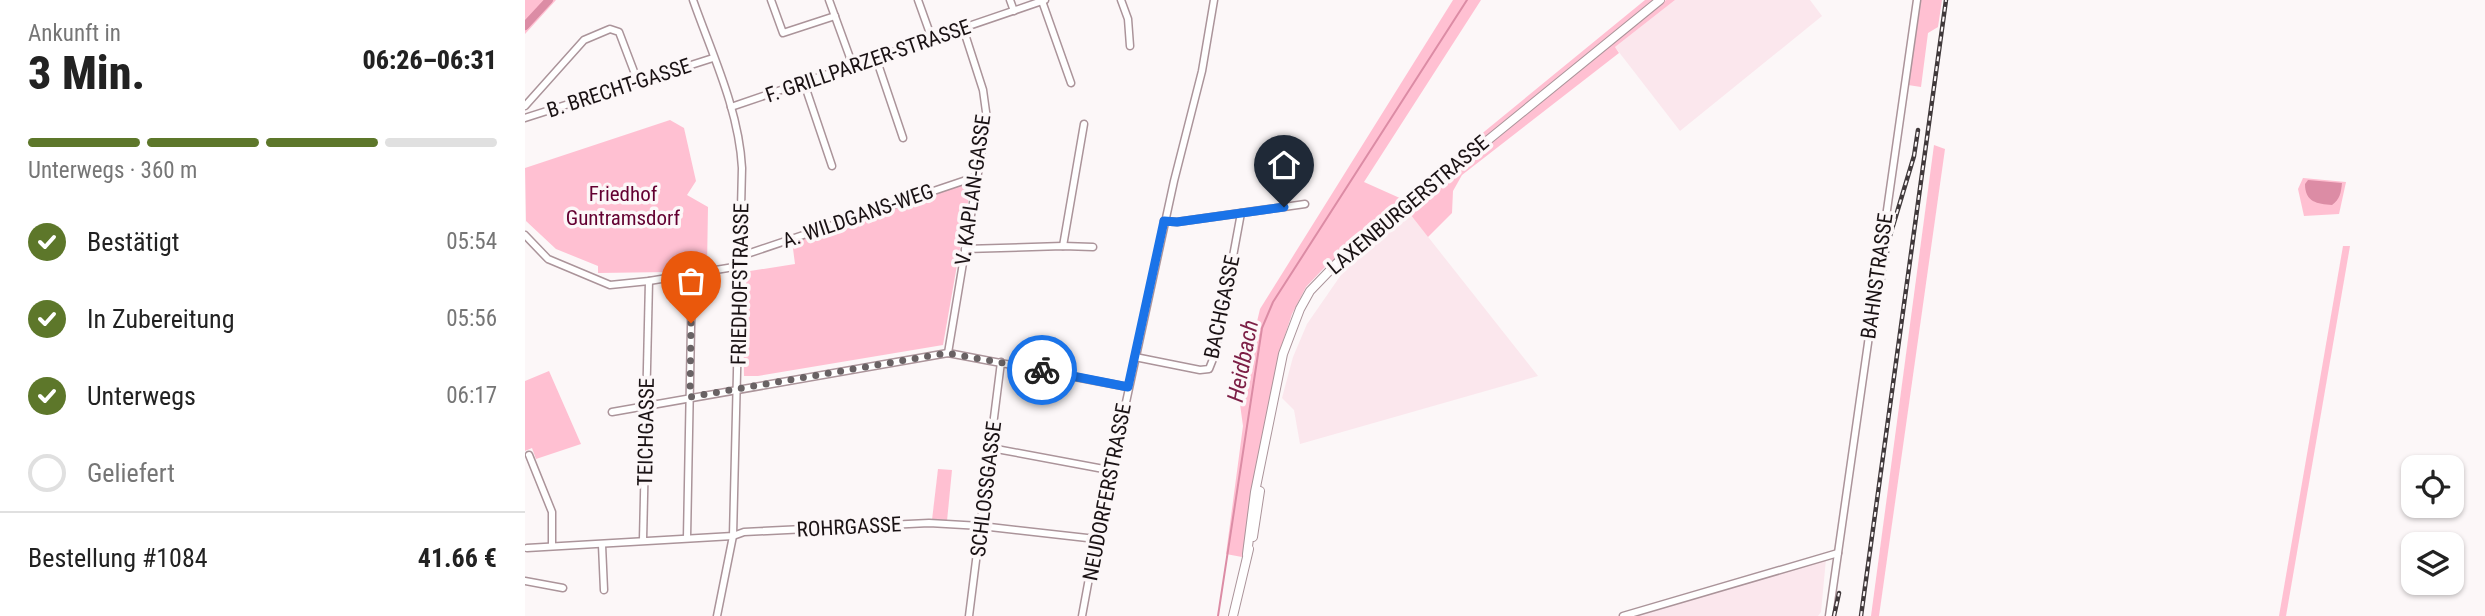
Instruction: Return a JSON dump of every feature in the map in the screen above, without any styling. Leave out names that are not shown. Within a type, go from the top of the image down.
[{"type":"street","name":"FRIEDHOFSTRASSE","points":[[693,0],[731,107],[741,160],[733,536],[717,616]]},
{"type":"street","points":[[771,0],[783,33],[835,16]]},
{"type":"street","points":[[829,0],[853,66]]},
{"type":"street","points":[[918,0],[932,39]]},
{"type":"street","points":[[1010,0],[1014,11]]},
{"type":"street","points":[[1121,0],[1128,19],[1130,47]]},
{"type":"street","name":"NEUDORFERSTRASSE","points":[[1082,616],[1109,470],[1164,221],[1202,71],[1214,0]]},
{"type":"street","name":"LAXENBURGERSTRASSE","points":[[1233,616],[1240,593],[1255,492],[1283,355],[1300,309],[1322,277],[1660,0]]},
{"type":"street","name":"BAHNSTRASSE","points":[[1829,616],[1917,0]]},
{"type":"street","points":[[1043,1],[1071,83]]},
{"type":"street","name":"F. GRILLPARZER-STRASSE","points":[[731,107],[1043,1]]},
{"type":"street","name":"V. KAPLAN-GASSE","points":[[947,353],[975,177],[987,120],[983,90],[963,28]]},
{"type":"street","points":[[525,106],[583,40],[610,29],[619,32],[638,82]]},
{"type":"street","name":"B. BRECHT-GASSE","points":[[525,118],[713,58]]},
{"type":"street","points":[[876,58],[903,138]]},
{"type":"street","points":[[804,83],[832,166]]},
{"type":"street","points":[[1063,246],[1084,124]]},
{"type":"street","name":"A. WILDGANS-WEG","points":[[741,256],[975,177]]},
{"type":"street","points":[[1164,221],[1177,222],[1305,204]]},
{"type":"street","name":"BACHGASSE","points":[[1135,357],[1200,370],[1209,369],[1215,355],[1241,213]]},
{"type":"street","points":[[525,235],[548,260],[610,285],[740,266]]},
{"type":"street","points":[[965,249],[1093,247]]},
{"type":"street","points":[[687,538],[692,274]]},
{"type":"street","name":"TEICHGASSE","points":[[643,540],[649,281]]},
{"type":"street","points":[[612,412],[947,353],[1128,387]]},
{"type":"street","name":"SCHLOSSGASSE","points":[[969,616],[1001,362]]},
{"type":"street","points":[[992,448],[1109,470]]},
{"type":"street","points":[[529,455],[552,512],[552,545]]},
{"type":"street","name":"ROHRGASSE","points":[[527,548],[733,536],[744,532],[905,524],[981,526],[1096,539]]},
{"type":"street","points":[[602,545],[604,590]]},
{"type":"street","points":[[1623,616],[1838,553]]},
{"type":"street","points":[[525,581],[563,588]]},
{"type":"shaded area","points":[[1675,0],[1810,0],[1822,16],[1680,131],[1615,47]]},
{"type":"shaded area","points":[[2308,180],[2342,183],[2341,193],[2332,205],[2313,201],[2307,195],[2305,184]]},
{"type":"shaded area","points":[[1410,214],[1538,376],[1300,444],[1294,410],[1282,398],[1293,357],[1307,324],[1343,272]]},
{"type":"shaded area","points":[[1826,559],[1821,612],[1818,616],[1638,616]]},
{"type":"green space","points":[[525,0],[556,0],[525,34]]},
{"type":"green space","points":[[1453,0],[1481,0],[1364,182],[1402,199],[1645,0],[1655,0],[1324,268],[1306,287],[1292,314],[1279,353],[1242,557],[1226,554],[1243,426],[1239,397],[1260,309]]},
{"type":"green space","points":[[1666,0],[1675,0],[1615,47],[1619,53],[1462,175],[1453,191],[1452,213],[1428,237],[1410,214],[1415,204]]},
{"type":"green space","points":[[1921,0],[1942,0],[1938,27],[1928,33],[1921,87],[1908,85]]},
{"type":"green space","name":"Friedhof Guntramsdorf","points":[[670,120],[684,128],[696,181],[687,195],[708,207],[707,267],[669,272],[598,273],[598,266],[556,249],[526,221],[525,168]]},
{"type":"green space","points":[[1934,145],[1945,149],[1879,616],[1871,616]]},
{"type":"green space","points":[[2303,178],[2346,182],[2339,214],[2304,216],[2298,189]]},
{"type":"green space","points":[[963,184],[970,191],[943,345],[758,376],[744,376],[744,304],[750,271],[795,264],[792,241]]},
{"type":"green space","points":[[2343,246],[2350,246],[2286,616],[2279,616]]},
{"type":"green space","points":[[549,371],[581,444],[536,459],[532,448],[525,451],[525,381]]},
{"type":"green space","points":[[938,469],[952,470],[947,521],[932,520]]},
{"type":"waterway","points":[[525,26],[549,0]]},
{"type":"waterway","name":"Heidbach","points":[[1218,616],[1262,328],[1273,302],[1467,0]]},
{"type":"railway","points":[[1861,616],[1946,0]]},
{"type":"railway","points":[[1878,312],[1889,239],[1914,156],[1918,130]]},
{"type":"railway","points":[[1834,616],[1839,593]]},
{"type":"way so far","points":[[691,323],[690,397],[947,353],[1042,370]]},
{"type":"route","points":[[1042,370],[1128,387],[1164,221],[1177,222],[1284,207]]}]
